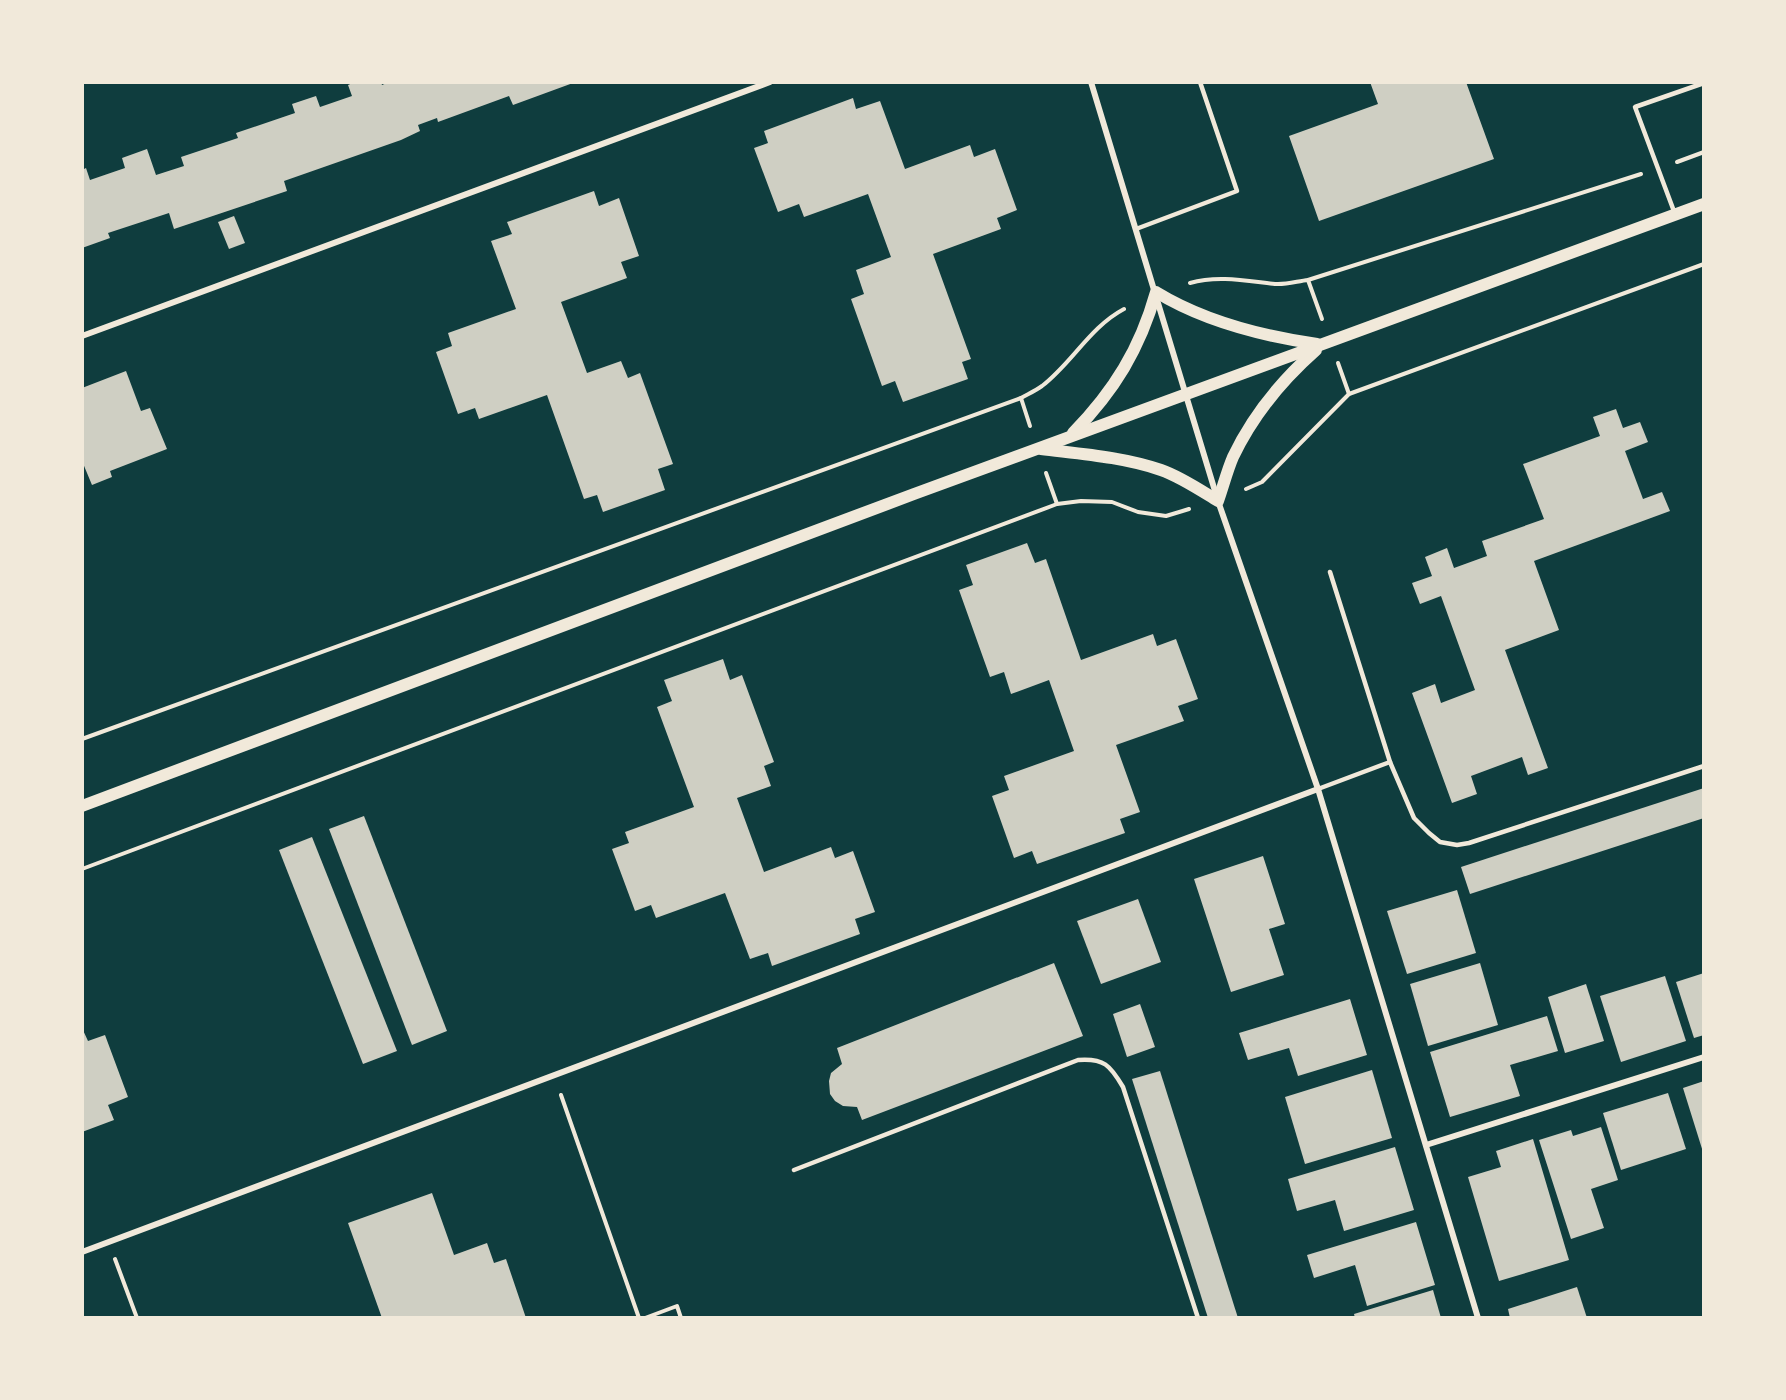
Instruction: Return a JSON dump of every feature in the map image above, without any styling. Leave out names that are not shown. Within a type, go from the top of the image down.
[{"type":"main road","points":[[82,806],[1037,448],[1704,204]]},
{"type":"main road","points":[[1070,436],[1096,410],[1116,383],[1148,320],[1156,292],[1177,305],[1239,328],[1279,339],[1321,345]]},
{"type":"main road","points":[[1037,448],[1116,459],[1161,470],[1218,501],[1232,458],[1250,425],[1296,367],[1321,345]]},
{"type":"street","points":[[82,336],[770,82]]},
{"type":"street","points":[[1091,82],[1218,501],[1318,789],[1478,1317]]},
{"type":"street","points":[[82,1252],[1318,789]]},
{"type":"street","points":[[1426,1145],[1704,1057]]},
{"type":"lane","points":[[1136,229],[1237,191],[1200,82]]},
{"type":"lane","points":[[1675,214],[1635,107],[1704,83]]},
{"type":"lane","points":[[1330,572],[1390,762],[1414,818],[1440,842],[1457,845],[1469,843],[1704,766]]},
{"type":"lane","points":[[1318,789],[1390,762]]},
{"type":"lane","points":[[794,1170],[1078,1060],[1092,1059],[1105,1063],[1114,1071],[1123,1087],[1198,1317]]},
{"type":"path","points":[[82,739],[1021,398],[1042,386],[1069,360],[1090,334],[1115,314],[1156,292],[1198,281],[1247,279],[1278,284],[1308,280],[1704,152]]},
{"type":"path","points":[[82,868],[1057,504],[1081,501],[1112,502],[1138,512],[1166,516],[1218,501],[1262,482],[1349,394],[1704,264]]},
{"type":"path","points":[[554,1075],[639,1317]]},
{"type":"path","points":[[109,1243],[137,1317]]},
{"type":"path","points":[[645,1317],[677,1306],[681,1317]]},
{"type":"building","points":[[355,82],[381,82],[382,85],[389,82],[573,83],[513,105],[509,96],[438,122],[437,118],[418,125],[420,131],[401,140],[284,181],[287,191],[174,229],[169,213],[108,233],[110,238],[82,248],[82,170],[86,168],[90,180],[125,168],[122,158],[147,149],[156,175],[184,166],[181,157],[238,138],[236,133],[295,113],[292,104],[316,96],[320,107],[352,96],[348,85]]},
{"type":"building","points":[[1370,82],[1466,82],[1494,159],[1319,221],[1289,136],[1378,104]]},
{"type":"building","points":[[853,98],[856,109],[880,101],[905,169],[970,145],[974,157],[995,149],[1017,210],[997,218],[1001,229],[933,254],[971,359],[962,362],[968,379],[903,402],[895,381],[882,386],[851,299],[864,294],[856,270],[891,257],[868,194],[804,217],[799,204],[778,212],[754,148],[768,143],[764,131]]},
{"type":"building","points":[[594,191],[599,206],[619,198],[639,256],[621,262],[627,278],[561,302],[587,373],[621,361],[628,378],[640,373],[673,464],[658,469],[665,490],[603,512],[597,495],[584,499],[547,395],[479,419],[475,408],[458,414],[436,352],[452,346],[448,333],[516,309],[491,241],[512,234],[507,222]]},
{"type":"building","points":[[234,216],[245,243],[229,249],[218,222]]},
{"type":"building","points":[[126,371],[141,411],[150,408],[167,449],[110,471],[112,477],[92,485],[82,461],[82,388]]},
{"type":"building","points":[[1616,409],[1623,428],[1640,422],[1648,442],[1625,451],[1643,499],[1662,492],[1670,511],[1534,561],[1559,630],[1505,650],[1548,768],[1528,775],[1522,757],[1471,776],[1477,794],[1452,803],[1412,693],[1435,684],[1441,703],[1475,690],[1441,596],[1420,604],[1412,583],[1432,576],[1425,557],[1447,548],[1454,568],[1487,556],[1482,541],[1544,519],[1523,464],[1600,436],[1593,417]]},
{"type":"building","points":[[1027,543],[1035,563],[1046,559],[1081,660],[1153,634],[1157,646],[1176,639],[1198,699],[1178,706],[1184,721],[1116,745],[1140,812],[1120,819],[1125,833],[1037,864],[1032,851],[1014,858],[992,796],[1009,790],[1004,776],[1074,751],[1049,680],[1011,694],[1004,672],[990,677],[959,590],[973,585],[966,565]]},
{"type":"building","points":[[723,659],[730,680],[742,675],[774,762],[764,766],[771,786],[737,798],[764,872],[831,847],[835,858],[853,851],[875,912],[855,919],[860,934],[772,966],[768,953],[750,959],[725,893],[656,918],[651,905],[635,911],[612,849],[629,843],[625,832],[694,807],[657,707],[672,701],[664,680]]},
{"type":"building","points":[[1704,788],[1704,818],[1470,894],[1461,867]]},
{"type":"building","points":[[364,816],[447,1031],[412,1045],[329,829]]},
{"type":"building","points":[[312,837],[397,1051],[363,1064],[279,850]]},
{"type":"building","points":[[1263,856],[1285,924],[1269,929],[1284,975],[1231,992],[1194,879]]},
{"type":"building","points":[[1457,890],[1476,953],[1407,974],[1387,911]]},
{"type":"building","points":[[1138,899],[1161,962],[1101,984],[1077,921]]},
{"type":"building","points":[[1054,963],[1083,1036],[862,1120],[857,1107],[843,1106],[830,1094],[831,1073],[842,1064],[837,1048]]},
{"type":"building","points":[[1480,963],[1498,1025],[1428,1046],[1410,984]]},
{"type":"building","points":[[1704,973],[1704,1035],[1694,1038],[1676,982]]},
{"type":"building","points":[[1665,976],[1686,1041],[1621,1062],[1600,996]]},
{"type":"building","points":[[1586,984],[1604,1041],[1565,1053],[1548,997]]},
{"type":"building","points":[[1350,999],[1367,1055],[1298,1076],[1289,1048],[1248,1060],[1239,1033]]},
{"type":"building","points":[[1140,1004],[1155,1047],[1127,1057],[1113,1014]]},
{"type":"building","points":[[1547,1016],[1558,1051],[1510,1065],[1520,1096],[1450,1117],[1430,1052]]},
{"type":"building","points":[[82,1028],[88,1041],[105,1035],[128,1097],[108,1105],[114,1120],[82,1132]]},
{"type":"building","points":[[1372,1070],[1392,1138],[1305,1164],[1285,1097]]},
{"type":"building","points":[[1160,1071],[1238,1318],[1208,1318],[1132,1079]]},
{"type":"building","points":[[1704,1081],[1704,1152],[1703,1152],[1683,1088]]},
{"type":"building","points":[[1668,1093],[1686,1149],[1621,1170],[1603,1113]]},
{"type":"building","points":[[1601,1127],[1618,1180],[1591,1189],[1604,1228],[1571,1239],[1539,1140],[1571,1130],[1573,1136]]},
{"type":"building","points":[[1533,1139],[1569,1260],[1499,1281],[1468,1177],[1501,1167],[1496,1151]]},
{"type":"building","points":[[1395,1147],[1414,1210],[1344,1231],[1335,1200],[1297,1211],[1288,1179]]},
{"type":"building","points":[[432,1193],[454,1255],[487,1243],[494,1263],[506,1259],[526,1318],[382,1318],[348,1223]]},
{"type":"building","points":[[1416,1222],[1435,1285],[1367,1306],[1355,1265],[1314,1278],[1307,1255]]},
{"type":"building","points":[[1577,1287],[1587,1318],[1510,1318],[1508,1309]]},
{"type":"building","points":[[1433,1290],[1441,1318],[1355,1318],[1354,1314]]}]
